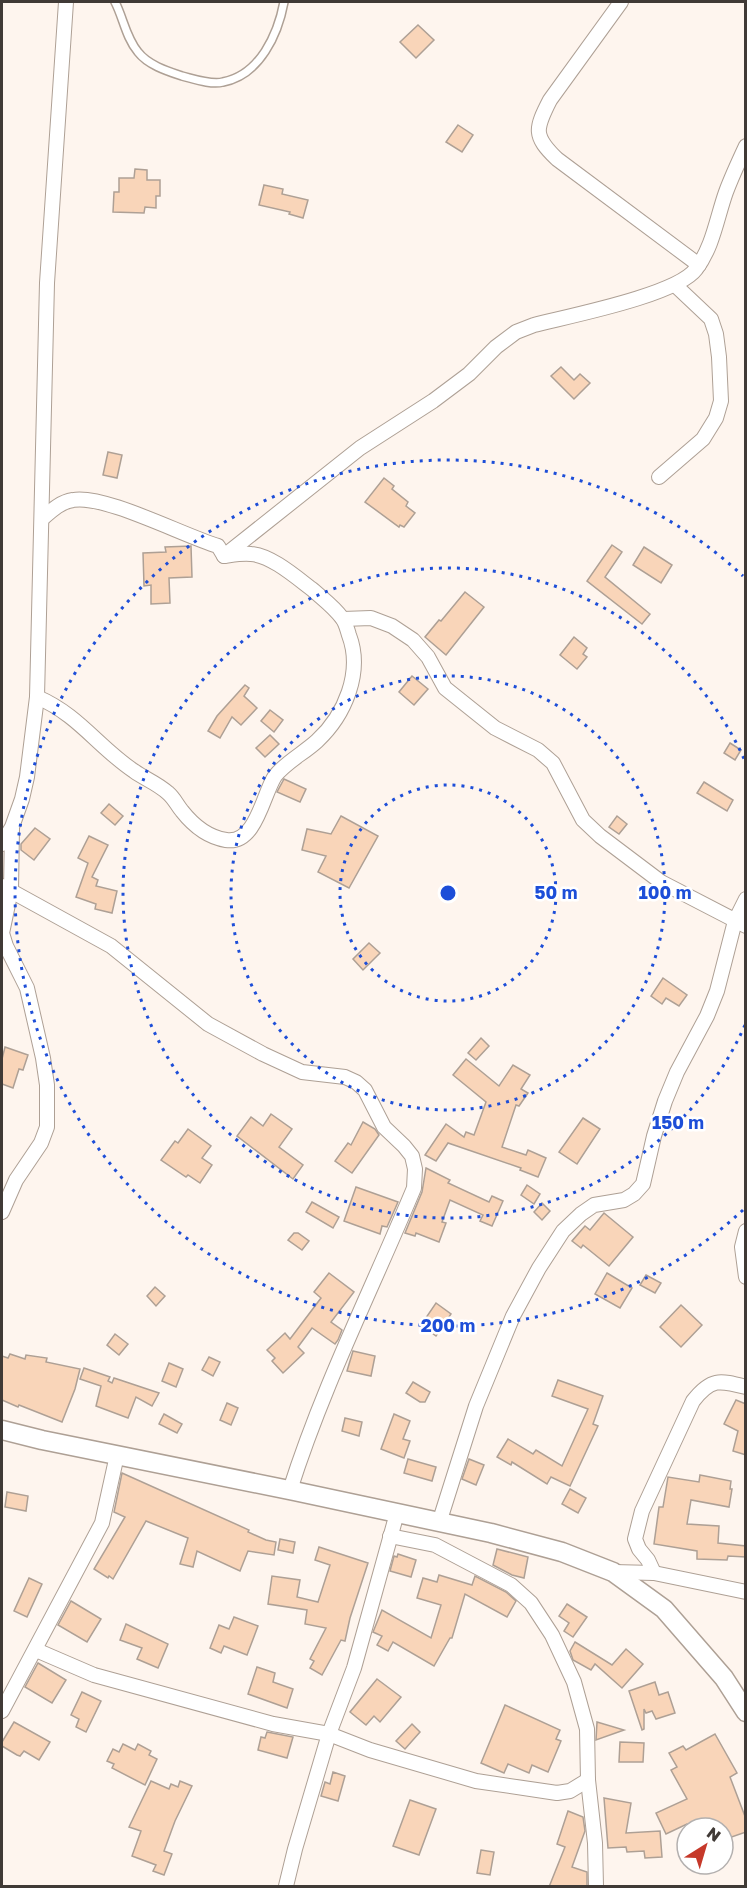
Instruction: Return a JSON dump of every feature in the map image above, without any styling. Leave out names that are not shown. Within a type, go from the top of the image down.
[{"type":"main road","points":[[2,1430],[491,1533],[562,1552],[613,1572],[664,1609],[724,1678],[746,1713]]},
{"type":"street","points":[[2,1212],[16,1180],[41,1143],[47,1127],[43,1058],[27,988],[2,933],[12,827],[27,777],[37,697],[47,283],[66,2]]},
{"type":"street","points":[[621,2],[550,100],[541,118],[538,132],[542,145],[557,159],[699,265]]},
{"type":"street","points":[[224,556],[360,448],[404,422],[469,375],[516,332],[534,325],[656,293],[689,277],[708,248],[726,193],[746,146]]},
{"type":"street","points":[[659,477],[703,439],[716,418],[721,401],[719,357],[711,319],[675,285]]},
{"type":"street","points":[[42,519],[61,503],[87,499],[108,504],[218,546],[224,556]]},
{"type":"street","points":[[37,697],[68,714],[134,771],[158,784],[171,795],[194,825],[211,836],[229,840],[244,835],[254,824],[275,777],[317,741],[332,725],[342,708],[352,681],[355,665],[354,648],[343,619],[327,602],[293,574],[269,560],[252,554],[224,556]]},
{"type":"street","points":[[343,619],[371,618],[392,626],[413,640],[428,657],[445,688],[495,728],[538,750],[553,763],[583,819],[600,836],[661,882],[740,924]]},
{"type":"street","points":[[2,844],[12,827]]},
{"type":"street","points":[[6,888],[111,946],[208,1024],[302,1072],[333,1075],[356,1082],[369,1096],[384,1126],[412,1156],[415,1169],[414,1188],[345,1346],[301,1455],[290,1490]]},
{"type":"street","points":[[439,1523],[476,1406],[513,1316],[539,1268],[563,1231],[581,1214],[594,1205],[624,1200],[634,1194],[643,1184],[665,1101],[677,1072],[707,1016],[740,924],[746,899]]},
{"type":"street","points":[[746,1231],[742,1247],[746,1277]]},
{"type":"street","points":[[654,1573],[635,1539],[637,1528],[642,1511],[693,1401],[709,1384],[724,1381],[746,1387]]},
{"type":"street","points":[[2,1711],[102,1523],[117,1455]]},
{"type":"street","points":[[286,1887],[329,1734],[354,1668],[397,1513]]},
{"type":"street","points":[[390,1536],[435,1545],[511,1585],[531,1603],[552,1635],[574,1682],[586,1729],[596,1887]]},
{"type":"street","points":[[613,1572],[654,1573],[746,1592]]},
{"type":"street","points":[[36,1650],[94,1675],[273,1724],[329,1734],[370,1750],[476,1781],[557,1793],[570,1791],[588,1780]]},
{"type":"lane","points":[[115,2],[137,52],[150,62],[172,73],[222,83],[245,73],[262,57],[273,37],[284,2]]},
{"type":"building","points":[[418,25],[434,40],[416,58],[400,42]]},
{"type":"building","points":[[458,125],[473,135],[462,152],[446,142]]},
{"type":"building","points":[[135,169],[147,170],[147,180],[160,180],[160,196],[156,196],[156,208],[145,207],[144,213],[113,212],[114,192],[119,192],[119,178],[134,178]]},
{"type":"building","points":[[264,185],[283,189],[282,194],[308,200],[303,218],[289,214],[290,212],[259,205]]},
{"type":"building","points":[[561,367],[574,380],[580,374],[590,383],[574,399],[551,376]]},
{"type":"building","points":[[108,452],[122,455],[117,478],[103,475]]},
{"type":"building","points":[[384,478],[394,486],[392,489],[408,502],[406,506],[415,513],[404,527],[400,525],[399,527],[365,502]]},
{"type":"building","points":[[612,545],[622,552],[605,577],[650,614],[642,624],[587,581]]},
{"type":"building","points":[[191,546],[192,577],[169,578],[170,603],[151,604],[151,585],[144,586],[143,553],[166,552],[165,547]]},
{"type":"building","points":[[644,547],[672,565],[661,583],[633,565]]},
{"type":"building","points":[[465,592],[484,607],[446,655],[425,637]]},
{"type":"building","points":[[574,637],[587,648],[583,654],[587,657],[577,669],[560,655]]},
{"type":"building","points":[[412,676],[428,689],[414,705],[399,692]]},
{"type":"building","points":[[245,685],[249,688],[244,696],[257,708],[241,725],[232,717],[220,738],[208,731],[217,716]]},
{"type":"building","points":[[270,710],[283,720],[274,732],[261,721]]},
{"type":"building","points":[[270,735],[279,744],[265,757],[256,748]]},
{"type":"building","points":[[730,743],[741,750],[735,760],[724,753]]},
{"type":"building","points":[[284,779],[306,789],[300,802],[277,792]]},
{"type":"building","points":[[704,782],[733,800],[727,811],[697,793]]},
{"type":"building","points":[[109,804],[123,816],[115,825],[101,813]]},
{"type":"building","points":[[341,816],[378,836],[349,888],[318,872],[326,856],[302,850],[307,829],[331,834]]},
{"type":"building","points":[[617,816],[627,824],[619,834],[609,827]]},
{"type":"building","points":[[35,828],[50,839],[34,860],[21,850],[21,844]]},
{"type":"building","points":[[89,836],[108,845],[92,877],[98,880],[96,886],[117,891],[112,913],[95,909],[96,904],[76,897],[88,863],[78,858]]},
{"type":"building","points":[[369,943],[380,953],[363,970],[353,959]]},
{"type":"building","points":[[663,978],[687,995],[679,1006],[666,998],[662,1004],[651,996]]},
{"type":"building","points":[[481,1038],[489,1046],[476,1060],[468,1053]]},
{"type":"building","points":[[5,1047],[28,1055],[23,1070],[19,1069],[13,1088],[2,1084],[2,1059]]},
{"type":"building","points":[[466,1059],[499,1086],[513,1065],[530,1075],[521,1089],[528,1093],[519,1106],[516,1105],[502,1147],[526,1155],[528,1150],[546,1158],[538,1177],[520,1170],[521,1168],[448,1143],[436,1161],[425,1155],[446,1124],[464,1137],[466,1132],[474,1135],[486,1102],[453,1075]]},
{"type":"building","points":[[271,1114],[292,1129],[279,1147],[303,1165],[293,1179],[237,1136],[251,1117],[263,1126]]},
{"type":"building","points":[[583,1118],[600,1129],[577,1164],[559,1152]]},
{"type":"building","points":[[363,1122],[375,1129],[379,1135],[352,1173],[335,1161],[348,1143],[351,1145]]},
{"type":"building","points":[[188,1129],[211,1146],[202,1158],[212,1165],[200,1183],[188,1175],[186,1177],[161,1160],[175,1141],[178,1143]]},
{"type":"building","points":[[426,1168],[450,1180],[448,1183],[489,1202],[492,1196],[503,1201],[492,1226],[480,1221],[483,1215],[450,1200],[442,1222],[446,1223],[439,1242],[416,1233],[415,1236],[405,1233],[422,1192]]},
{"type":"building","points":[[527,1185],[540,1194],[534,1204],[521,1195]]},
{"type":"building","points":[[356,1187],[398,1202],[387,1227],[382,1226],[380,1234],[344,1221]]},
{"type":"building","points":[[312,1202],[339,1217],[333,1228],[306,1212]]},
{"type":"building","points":[[542,1203],[550,1211],[542,1220],[534,1212]]},
{"type":"building","points":[[604,1213],[633,1237],[609,1266],[583,1245],[581,1248],[572,1241],[585,1226],[590,1230]]},
{"type":"building","points":[[294,1233],[298,1233],[309,1241],[302,1250],[288,1240]]},
{"type":"building","points":[[329,1273],[354,1292],[331,1322],[342,1330],[338,1340],[335,1344],[312,1328],[298,1347],[304,1353],[283,1373],[272,1361],[275,1358],[267,1350],[285,1333],[290,1339],[321,1298],[314,1292]]},
{"type":"building","points":[[607,1273],[632,1288],[620,1308],[595,1294]]},
{"type":"building","points":[[646,1275],[661,1283],[655,1293],[640,1285]]},
{"type":"building","points":[[155,1287],[165,1296],[156,1306],[147,1296]]},
{"type":"building","points":[[436,1303],[451,1314],[436,1336],[421,1325]]},
{"type":"building","points":[[681,1305],[702,1325],[681,1347],[660,1327]]},
{"type":"building","points":[[115,1334],[128,1344],[119,1355],[107,1345]]},
{"type":"building","points":[[353,1351],[375,1356],[371,1376],[347,1371]]},
{"type":"building","points":[[10,1354],[25,1359],[26,1355],[47,1358],[46,1362],[80,1369],[62,1422],[2,1400],[2,1356],[8,1358]]},
{"type":"building","points":[[209,1357],[220,1362],[213,1376],[202,1370]]},
{"type":"building","points":[[169,1363],[183,1369],[176,1387],[162,1381]]},
{"type":"building","points":[[84,1368],[110,1377],[108,1381],[112,1383],[114,1378],[159,1393],[152,1406],[136,1397],[128,1418],[96,1406],[101,1386],[80,1379]]},
{"type":"building","points":[[558,1380],[603,1396],[593,1424],[598,1426],[570,1486],[551,1477],[547,1484],[512,1462],[511,1465],[497,1457],[508,1439],[533,1454],[536,1450],[562,1466],[588,1409],[552,1396]]},
{"type":"building","points":[[413,1382],[430,1392],[425,1402],[420,1402],[406,1393]]},
{"type":"building","points":[[736,1400],[746,1404],[746,1455],[733,1451],[738,1431],[724,1424]]},
{"type":"building","points":[[227,1403],[238,1408],[231,1425],[220,1420]]},
{"type":"building","points":[[164,1414],[182,1424],[177,1433],[159,1424]]},
{"type":"building","points":[[394,1414],[410,1421],[403,1439],[410,1441],[404,1458],[381,1449]]},
{"type":"building","points":[[345,1418],[362,1422],[359,1436],[342,1431]]},
{"type":"building","points":[[408,1459],[436,1467],[432,1481],[404,1473]]},
{"type":"building","points":[[469,1459],[484,1465],[476,1485],[462,1479]]},
{"type":"building","points":[[122,1473],[249,1530],[248,1532],[276,1542],[274,1555],[248,1551],[240,1571],[197,1551],[193,1567],[180,1564],[188,1538],[146,1521],[113,1579],[109,1576],[108,1578],[94,1569],[125,1517],[114,1512]]},
{"type":"building","points":[[700,1475],[731,1481],[729,1507],[691,1500],[687,1524],[719,1526],[718,1543],[746,1546],[746,1557],[728,1556],[727,1560],[697,1559],[697,1551],[654,1544],[659,1507],[663,1507],[668,1477],[699,1482]]},
{"type":"building","points":[[570,1489],[586,1498],[578,1513],[562,1504]]},
{"type":"building","points":[[7,1492],[28,1496],[26,1511],[5,1507]]},
{"type":"building","points":[[280,1539],[295,1542],[293,1553],[278,1550]]},
{"type":"building","points":[[319,1547],[368,1563],[345,1641],[341,1640],[322,1675],[310,1668],[314,1661],[310,1659],[326,1628],[305,1624],[307,1610],[268,1604],[272,1576],[300,1580],[297,1597],[318,1602],[330,1565],[315,1560]]},
{"type":"building","points":[[497,1549],[528,1557],[524,1578],[512,1575],[493,1565]]},
{"type":"building","points":[[398,1554],[416,1560],[411,1577],[390,1571],[394,1556],[397,1557]]},
{"type":"building","points":[[439,1575],[472,1585],[475,1576],[506,1592],[516,1601],[507,1617],[465,1594],[452,1638],[434,1666],[393,1642],[388,1651],[377,1645],[382,1636],[373,1632],[382,1610],[431,1638],[441,1605],[417,1598],[423,1578],[437,1582]]},
{"type":"building","points":[[29,1578],[42,1584],[27,1617],[14,1611]]},
{"type":"building","points":[[71,1601],[101,1619],[87,1642],[58,1625]]},
{"type":"building","points":[[567,1604],[587,1617],[573,1637],[564,1631],[569,1623],[559,1616]]},
{"type":"building","points":[[234,1617],[258,1626],[247,1655],[224,1646],[221,1653],[210,1648],[219,1625],[229,1629]]},
{"type":"building","points":[[126,1624],[168,1644],[158,1668],[137,1659],[142,1648],[120,1640]]},
{"type":"building","points":[[575,1642],[612,1665],[626,1649],[643,1664],[622,1688],[595,1664],[591,1670],[573,1660],[570,1651]]},
{"type":"building","points":[[38,1663],[66,1680],[52,1703],[25,1687]]},
{"type":"building","points":[[257,1667],[275,1673],[273,1682],[293,1689],[287,1708],[248,1694]]},
{"type":"building","points":[[377,1679],[401,1697],[380,1722],[374,1716],[366,1725],[350,1712]]},
{"type":"building","points":[[655,1682],[659,1695],[668,1692],[675,1713],[656,1719],[652,1711],[646,1713],[644,1709],[644,1729],[642,1730],[629,1691]]},
{"type":"building","points":[[82,1692],[101,1701],[86,1732],[76,1727],[79,1719],[71,1715]]},
{"type":"building","points":[[505,1705],[560,1730],[556,1739],[561,1741],[548,1772],[532,1765],[529,1773],[508,1764],[504,1773],[481,1763]]},
{"type":"building","points":[[14,1722],[50,1742],[39,1760],[24,1751],[20,1756],[17,1755],[2,1746]]},
{"type":"building","points":[[597,1722],[624,1730],[596,1740]]},
{"type":"building","points":[[412,1724],[420,1732],[405,1749],[396,1741]]},
{"type":"building","points":[[267,1732],[293,1737],[287,1758],[258,1750],[261,1737],[265,1738]]},
{"type":"building","points":[[715,1734],[737,1773],[730,1777],[746,1819],[746,1832],[735,1836],[735,1816],[675,1816],[675,1830],[666,1834],[656,1813],[687,1799],[671,1770],[677,1767],[669,1753],[683,1746],[686,1750]]},
{"type":"building","points":[[620,1742],[644,1743],[643,1762],[619,1762]]},
{"type":"building","points":[[123,1744],[135,1750],[138,1744],[151,1751],[149,1755],[157,1759],[145,1785],[112,1768],[114,1764],[107,1761],[113,1749],[119,1752]]},
{"type":"building","points":[[333,1772],[345,1776],[338,1801],[321,1796],[325,1782],[330,1784]]},
{"type":"building","points":[[151,1781],[169,1789],[171,1784],[178,1787],[180,1781],[192,1786],[164,1851],[172,1854],[164,1875],[153,1871],[156,1865],[132,1856],[141,1831],[129,1827]]},
{"type":"building","points":[[604,1798],[631,1803],[626,1833],[660,1831],[662,1857],[645,1858],[644,1851],[627,1852],[626,1847],[608,1848]]},
{"type":"building","points":[[410,1800],[436,1809],[419,1855],[393,1846]]},
{"type":"building","points":[[568,1811],[583,1817],[585,1831],[572,1867],[587,1872],[587,1885],[586,1887],[549,1887],[565,1847],[557,1844]]},
{"type":"building","points":[[481,1850],[494,1852],[490,1875],[477,1873]]}]
